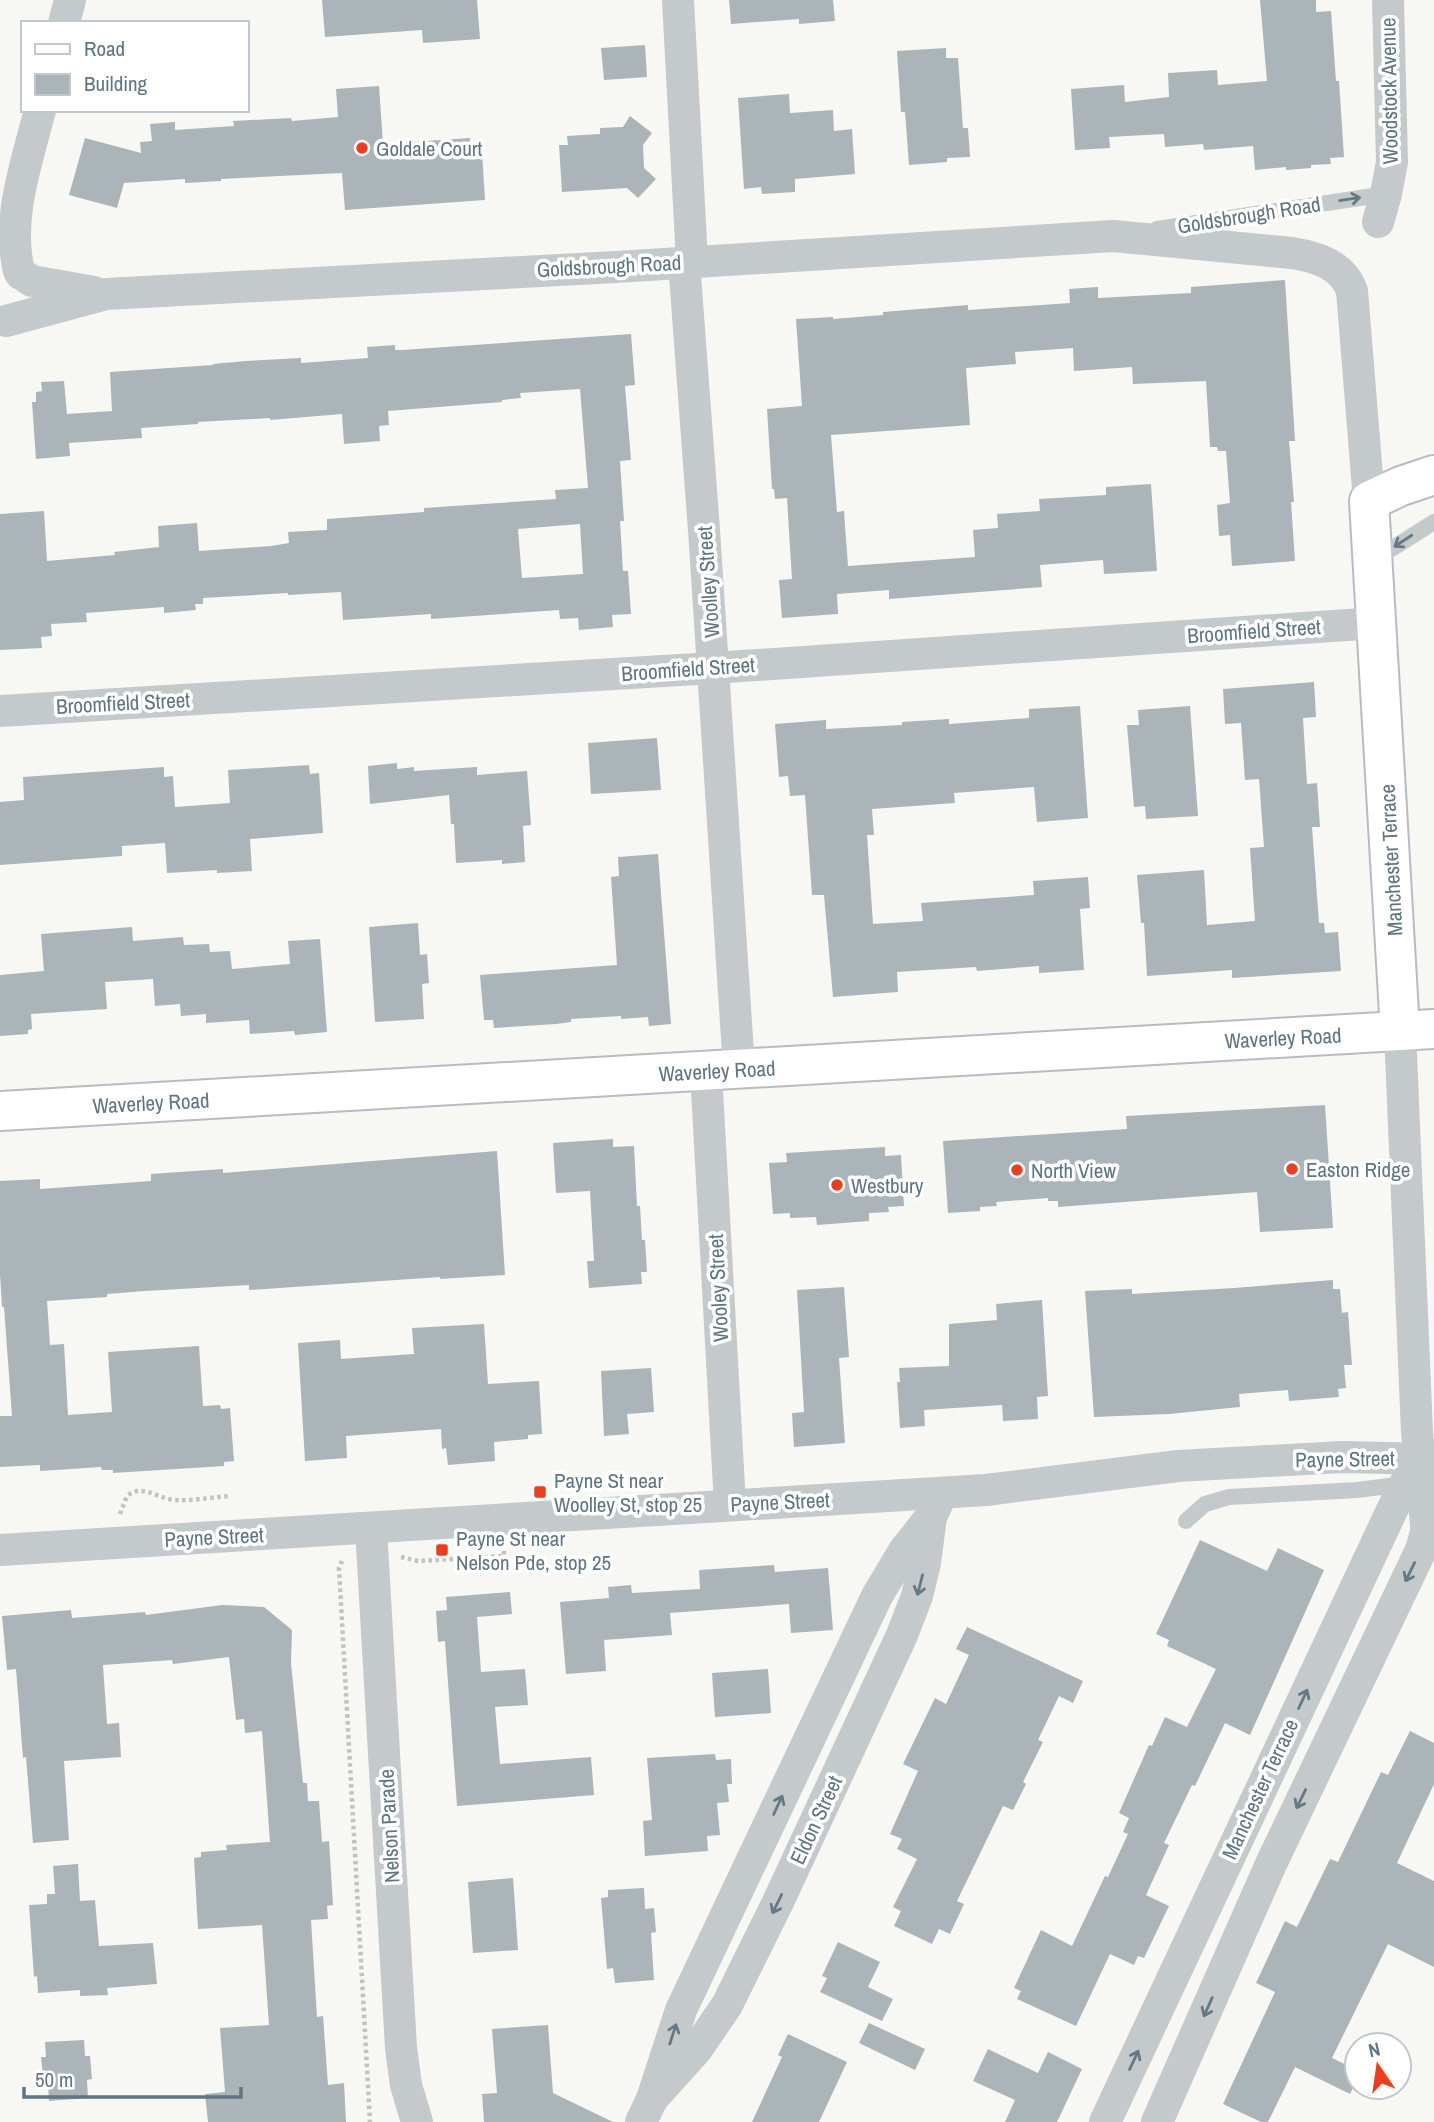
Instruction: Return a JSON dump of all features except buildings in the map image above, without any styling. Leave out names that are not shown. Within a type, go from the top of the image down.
[{"type":"street","points":[[65,21],[70,0]]},
{"type":"street","name":"Woolley Street","points":[[678,0],[688,262],[713,668],[723,1070]]},
{"type":"street","name":"Woodstock Avenue","points":[[1382,208],[1392,150],[1388,0]]},
{"type":"street","points":[[2,326],[22,300],[24,286],[13,271],[15,246],[9,208],[39,112]]},
{"type":"street","name":"Goldsbrough Road","points":[[13,271],[43,284],[106,294],[1113,236],[1300,254],[1336,268]]},
{"type":"street","name":"Manchester Terrace","points":[[1157,2122],[1270,1864],[1420,1550],[1426,1532],[1419,1467],[1417,1030],[1377,623],[1354,297],[1350,284],[1336,268]]},
{"type":"street","name":"Goldsbrough Road","points":[[2,326],[106,294]]},
{"type":"street","points":[[1369,501],[1434,475]]},
{"type":"street","name":"Broomfield Street","points":[[0,710],[713,668],[1377,623]]},
{"type":"street","name":"Waverley Road","points":[[0,1111],[1417,1030]]},
{"type":"street","name":"Wooley Street","points":[[723,1070],[730,1505]]},
{"type":"street","name":"Payne Street","points":[[0,1550],[730,1505],[936,1505],[1004,1489],[1178,1466],[1342,1457],[1419,1467]]},
{"type":"street","name":"Manchester Terrace","points":[[1105,2122],[1238,1835],[1419,1467]]},
{"type":"street","name":"Eldon Street","points":[[647,2111],[681,2010],[877,1596],[936,1505]]},
{"type":"street","name":"Nelson Parade","points":[[371,1528],[401,2048],[406,2085],[417,2122]]},
{"type":"lane","name":"Goldsbrough Road","points":[[1113,236],[1382,208]]},
{"type":"lane","points":[[1373,561],[1434,522]]},
{"type":"lane","name":"Payne Street","points":[[1186,1521],[1205,1504],[1229,1497],[1357,1490],[1419,1467]]},
{"type":"path","points":[[119,1543],[122,1506],[132,1492],[148,1492],[173,1500],[231,1496]]},
{"type":"path","points":[[398,1556],[418,1561],[504,1556],[504,1547]]},
{"type":"path","points":[[346,1559],[339,1568],[370,2122]]},
{"type":"place","name":"Goldale Court","points":[[362,148]]},
{"type":"place","name":"Easton Ridge","points":[[1292,1169]]},
{"type":"place","name":"North View","points":[[1017,1170]]},
{"type":"place","name":"Westbury","points":[[837,1185]]},
{"type":"place","name":"Payne St near Woolley St, stop 25","points":[[540,1492]]},
{"type":"place","name":"Payne St near Nelson Pde, stop 25","points":[[442,1550]]}]
